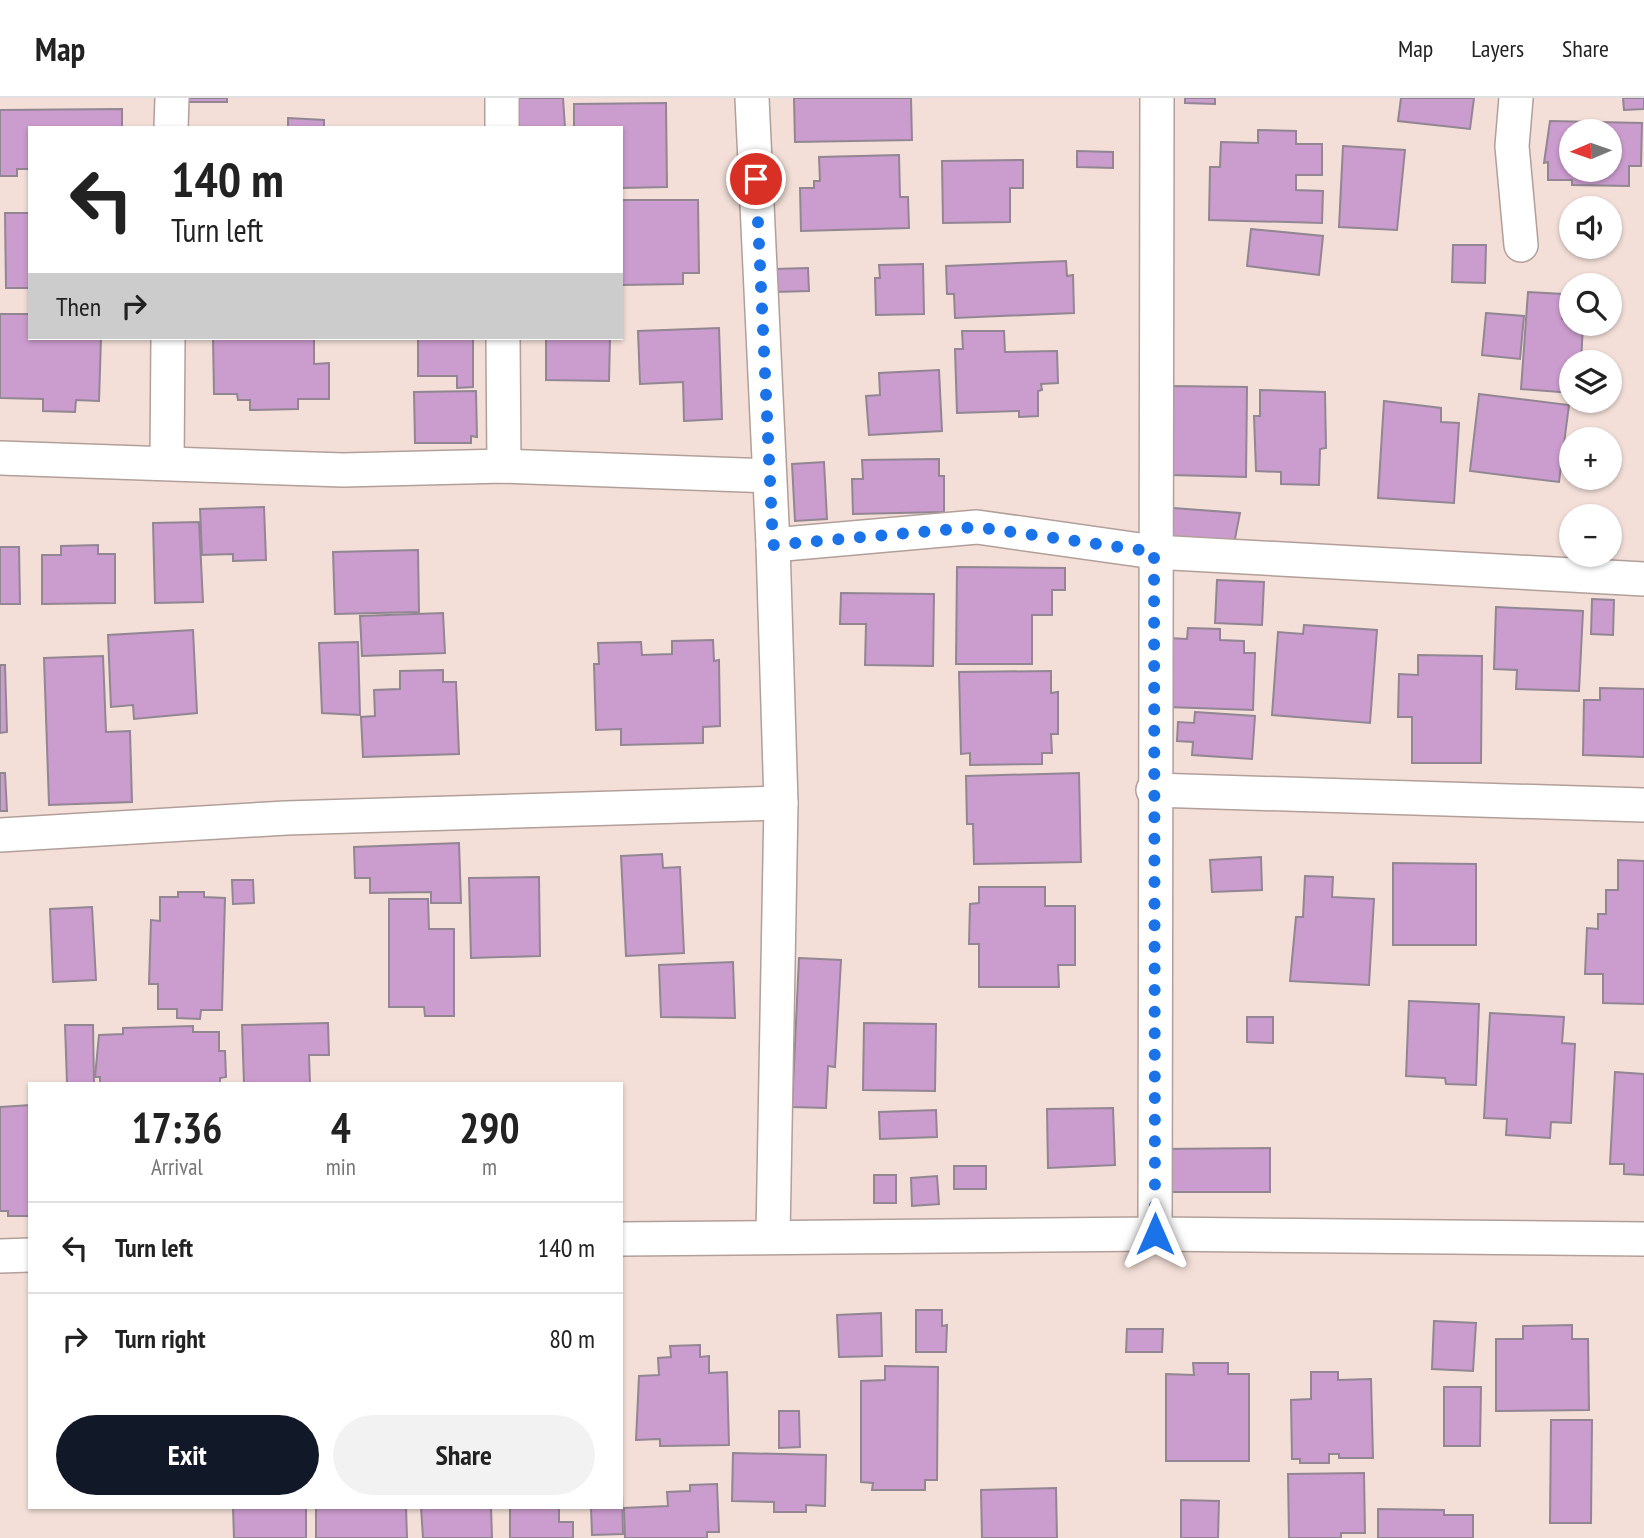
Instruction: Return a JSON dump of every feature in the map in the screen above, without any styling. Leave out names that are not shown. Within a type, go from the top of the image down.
[{"type":"street","points":[[171,126],[172,98]]},
{"type":"street","points":[[502,98],[502,126]]},
{"type":"street","points":[[752,98],[773,545],[781,803],[773,1236]]},
{"type":"street","points":[[1155,1234],[1153,790],[1157,98]]},
{"type":"street","points":[[1516,98],[1512,146],[1521,245]]},
{"type":"street","points":[[167,463],[168,340]]},
{"type":"street","points":[[503,340],[504,467]]},
{"type":"street","points":[[0,458],[343,470],[504,467],[769,476]]},
{"type":"street","points":[[773,545],[977,527],[1154,552],[1644,579]]},
{"type":"street","points":[[1153,790],[1644,805]]},
{"type":"street","points":[[0,835],[286,818],[781,803]]},
{"type":"street","points":[[623,1239],[1155,1234],[1644,1239]]},
{"type":"street","points":[[0,1256],[28,1255]]},
{"type":"building","points":[[188,98],[227,98],[227,102],[188,102]]},
{"type":"building","points":[[512,98],[563,98],[565,126],[514,126]]},
{"type":"building","points":[[794,98],[911,98],[912,140],[795,142]]},
{"type":"building","points":[[1185,98],[1215,98],[1215,104],[1185,103]]},
{"type":"building","points":[[1401,98],[1474,98],[1470,129],[1398,121]]},
{"type":"building","points":[[1623,98],[1644,98],[1644,109],[1624,110]]},
{"type":"building","points":[[666,103],[667,187],[623,188],[623,126],[574,126],[574,104]]},
{"type":"building","points":[[122,109],[122,126],[28,126],[28,169],[17,169],[17,176],[0,176],[0,110]]},
{"type":"building","points":[[288,118],[324,120],[324,126],[288,126]]},
{"type":"building","points":[[1550,121],[1559,121],[1559,180],[1548,180],[1548,162],[1544,163]]},
{"type":"building","points":[[1622,123],[1642,123],[1641,166],[1629,166],[1629,186],[1572,185],[1572,182],[1622,182]]},
{"type":"building","points":[[1258,130],[1296,131],[1296,144],[1322,144],[1322,175],[1296,175],[1296,190],[1323,191],[1322,223],[1209,220],[1210,167],[1220,167],[1221,142],[1258,143]]},
{"type":"building","points":[[1343,146],[1405,150],[1397,230],[1339,227]]},
{"type":"building","points":[[1077,151],[1113,152],[1113,168],[1077,167]]},
{"type":"building","points":[[899,155],[900,197],[908,197],[909,228],[801,231],[800,188],[814,188],[814,181],[820,181],[819,157]]},
{"type":"building","points":[[1023,160],[1023,188],[1010,188],[1010,222],[943,223],[942,161]]},
{"type":"building","points":[[623,200],[698,200],[699,273],[683,273],[683,284],[623,285]]},
{"type":"building","points":[[5,213],[28,213],[28,288],[6,288]]},
{"type":"building","points":[[1251,229],[1323,236],[1319,275],[1247,266]]},
{"type":"building","points":[[1453,245],[1486,245],[1485,283],[1452,282]]},
{"type":"building","points":[[1066,261],[1067,276],[1073,275],[1074,313],[955,318],[954,294],[947,294],[946,266]]},
{"type":"building","points":[[923,264],[924,314],[876,315],[875,278],[880,278],[879,265]]},
{"type":"building","points":[[808,268],[809,291],[775,292],[774,269]]},
{"type":"building","points":[[1528,292],[1559,294],[1559,336],[1582,336],[1582,350],[1559,350],[1559,392],[1521,389]]},
{"type":"building","points":[[1486,313],[1524,316],[1520,359],[1482,355]]},
{"type":"building","points":[[0,314],[28,314],[28,340],[101,340],[99,401],[76,400],[75,412],[43,411],[43,399],[0,398]]},
{"type":"building","points":[[719,328],[722,419],[684,421],[683,382],[640,384],[638,331]]},
{"type":"building","points":[[962,331],[1004,331],[1005,352],[1057,351],[1058,383],[1041,384],[1042,390],[1038,391],[1038,416],[1019,417],[1019,411],[957,413],[955,349],[963,349]]},
{"type":"building","points":[[213,340],[314,340],[314,364],[329,363],[329,399],[298,399],[298,409],[250,410],[250,400],[238,400],[237,394],[214,394]]},
{"type":"building","points":[[418,340],[473,340],[473,387],[457,388],[457,376],[418,376]]},
{"type":"building","points":[[546,340],[610,340],[609,381],[546,380]]},
{"type":"building","points":[[939,370],[942,431],[869,435],[866,396],[880,395],[879,373]]},
{"type":"building","points":[[1172,386],[1247,387],[1246,477],[1171,475]]},
{"type":"building","points":[[1260,390],[1325,392],[1326,448],[1320,449],[1319,485],[1281,484],[1281,472],[1256,471],[1254,416],[1260,416]]},
{"type":"building","points":[[476,391],[477,437],[471,436],[471,443],[415,443],[414,392]]},
{"type":"building","points":[[1479,394],[1559,404],[1559,413],[1568,413],[1566,427],[1559,427],[1559,482],[1470,471]]},
{"type":"building","points":[[1384,401],[1441,408],[1441,422],[1459,423],[1454,503],[1378,498]]},
{"type":"building","points":[[939,459],[939,476],[944,476],[944,512],[853,514],[852,479],[863,479],[862,460]]},
{"type":"building","points":[[824,462],[827,519],[795,521],[792,464]]},
{"type":"building","points":[[264,507],[266,560],[233,561],[233,554],[202,555],[200,509]]},
{"type":"building","points":[[1173,508],[1240,513],[1234,544],[1171,539]]},
{"type":"building","points":[[199,522],[203,602],[155,603],[153,523]]},
{"type":"building","points":[[98,545],[98,554],[115,554],[115,603],[42,604],[42,555],[61,555],[61,546]]},
{"type":"building","points":[[0,547],[19,547],[20,604],[0,604]]},
{"type":"building","points":[[418,550],[419,612],[335,614],[333,552]]},
{"type":"building","points":[[957,567],[1065,568],[1065,590],[1052,590],[1052,615],[1032,615],[1032,664],[956,664]]},
{"type":"building","points":[[1217,580],[1264,582],[1262,625],[1215,623]]},
{"type":"building","points":[[841,593],[934,594],[933,666],[865,665],[866,624],[840,624]]},
{"type":"building","points":[[1592,599],[1614,600],[1613,635],[1591,634]]},
{"type":"building","points":[[1496,607],[1583,611],[1579,691],[1516,689],[1517,670],[1494,669]]},
{"type":"building","points":[[443,613],[445,653],[362,656],[360,616]]},
{"type":"building","points":[[1304,625],[1377,630],[1370,723],[1272,715],[1278,632],[1303,634]]},
{"type":"building","points":[[1188,628],[1220,629],[1220,640],[1244,641],[1244,653],[1255,653],[1253,710],[1167,707],[1169,638],[1187,639]]},
{"type":"building","points":[[193,630],[197,713],[134,719],[133,705],[111,707],[108,635]]},
{"type":"building","points":[[713,640],[714,661],[719,660],[720,726],[703,727],[703,743],[621,745],[621,729],[596,730],[594,664],[599,664],[598,643],[641,642],[642,655],[672,654],[672,641]]},
{"type":"building","points":[[358,642],[360,715],[322,713],[319,643]]},
{"type":"building","points":[[1418,655],[1482,656],[1481,763],[1412,763],[1412,717],[1398,717],[1399,674],[1418,675]]},
{"type":"building","points":[[103,656],[106,732],[130,731],[132,802],[49,805],[44,658]]},
{"type":"building","points":[[0,665],[5,665],[7,732],[0,733]]},
{"type":"building","points":[[443,670],[443,682],[456,682],[459,754],[363,757],[361,717],[375,716],[374,690],[400,689],[400,671]]},
{"type":"building","points":[[1051,671],[1051,693],[1058,692],[1058,734],[1051,734],[1052,753],[1042,753],[1042,764],[970,765],[970,753],[961,754],[959,672]]},
{"type":"building","points":[[1600,688],[1644,689],[1644,757],[1583,755],[1584,700],[1600,700]]},
{"type":"building","points":[[1195,712],[1255,716],[1252,759],[1192,755],[1193,742],[1177,741],[1178,722],[1194,723]]},
{"type":"building","points":[[0,773],[5,773],[7,811],[0,811]]},
{"type":"building","points":[[1079,773],[1081,862],[974,864],[973,824],[967,824],[966,776]]},
{"type":"building","points":[[459,843],[461,903],[431,903],[431,892],[370,893],[370,878],[355,878],[354,847]]},
{"type":"building","points":[[662,854],[663,868],[680,867],[684,953],[626,956],[621,856]]},
{"type":"building","points":[[1261,857],[1262,890],[1212,892],[1210,860]]},
{"type":"building","points":[[1618,860],[1644,861],[1644,1004],[1603,1003],[1603,974],[1585,974],[1587,928],[1598,929],[1598,914],[1606,914],[1606,890],[1618,890]]},
{"type":"building","points":[[1393,863],[1476,864],[1476,945],[1393,945]]},
{"type":"building","points":[[1305,876],[1333,877],[1332,897],[1374,899],[1369,985],[1290,981],[1296,917],[1303,917]]},
{"type":"building","points":[[539,877],[540,956],[471,958],[469,878]]},
{"type":"building","points":[[232,880],[253,880],[254,903],[233,904]]},
{"type":"building","points":[[979,887],[1045,887],[1045,906],[1075,906],[1075,965],[1058,965],[1059,987],[979,987],[979,944],[969,944],[970,904],[979,903]]},
{"type":"building","points":[[178,892],[204,892],[204,897],[225,898],[222,1010],[201,1010],[200,1019],[177,1018],[177,1009],[158,1009],[158,984],[149,984],[151,920],[160,921],[160,897],[178,897]]},
{"type":"building","points":[[389,899],[428,899],[429,929],[454,929],[454,1016],[425,1016],[424,1007],[389,1007]]},
{"type":"building","points":[[92,907],[96,980],[53,982],[50,909]]},
{"type":"building","points":[[799,958],[841,960],[835,1067],[828,1066],[826,1108],[792,1107]]},
{"type":"building","points":[[733,962],[735,1018],[661,1017],[659,965]]},
{"type":"building","points":[[1409,1001],[1479,1004],[1476,1085],[1446,1084],[1445,1078],[1406,1076]]},
{"type":"building","points":[[1490,1013],[1564,1017],[1562,1043],[1575,1044],[1571,1123],[1551,1122],[1550,1138],[1506,1135],[1507,1119],[1484,1118]]},
{"type":"building","points":[[1247,1017],[1273,1017],[1273,1043],[1247,1042]]},
{"type":"building","points":[[328,1023],[329,1055],[309,1055],[310,1082],[244,1082],[242,1025]]},
{"type":"building","points":[[864,1023],[936,1024],[935,1091],[863,1090]]},
{"type":"building","points":[[65,1025],[93,1025],[94,1082],[67,1082]]},
{"type":"building","points":[[193,1026],[193,1032],[219,1032],[219,1051],[225,1051],[226,1077],[220,1078],[220,1082],[100,1082],[100,1077],[95,1077],[99,1035],[123,1034],[123,1028]]},
{"type":"building","points":[[1615,1072],[1644,1074],[1644,1175],[1624,1174],[1624,1164],[1610,1164]]},
{"type":"building","points":[[28,1105],[28,1216],[8,1216],[8,1211],[0,1211],[0,1107]]},
{"type":"building","points":[[1113,1108],[1115,1165],[1048,1168],[1047,1109]]},
{"type":"building","points":[[936,1110],[937,1137],[880,1139],[879,1112]]},
{"type":"building","points":[[1270,1148],[1270,1192],[1170,1192],[1161,1149]]},
{"type":"building","points":[[954,1166],[986,1166],[986,1189],[954,1189]]},
{"type":"building","points":[[874,1175],[896,1175],[896,1203],[874,1203]]},
{"type":"building","points":[[937,1176],[939,1204],[912,1206],[911,1178]]},
{"type":"building","points":[[916,1310],[942,1310],[942,1326],[947,1325],[946,1352],[916,1352]]},
{"type":"building","points":[[881,1313],[882,1356],[839,1357],[837,1315]]},
{"type":"building","points":[[1434,1321],[1476,1323],[1473,1371],[1432,1369]]},
{"type":"building","points":[[1572,1325],[1572,1339],[1588,1339],[1589,1410],[1496,1411],[1496,1339],[1523,1339],[1523,1326]]},
{"type":"building","points":[[1127,1329],[1163,1329],[1162,1352],[1126,1352]]},
{"type":"building","points":[[700,1345],[700,1357],[709,1356],[709,1373],[727,1372],[729,1445],[660,1446],[660,1439],[636,1440],[639,1376],[659,1375],[658,1358],[671,1357],[670,1346]]},
{"type":"building","points":[[1193,1363],[1228,1363],[1228,1374],[1249,1374],[1249,1461],[1166,1461],[1166,1374],[1194,1375]]},
{"type":"building","points":[[885,1366],[938,1367],[937,1480],[925,1480],[925,1490],[872,1490],[873,1483],[861,1482],[861,1381],[885,1380]]},
{"type":"building","points":[[1311,1372],[1338,1372],[1338,1380],[1371,1379],[1373,1458],[1339,1458],[1339,1454],[1329,1454],[1329,1463],[1300,1463],[1300,1459],[1292,1459],[1291,1400],[1311,1399]]},
{"type":"building","points":[[1444,1387],[1481,1387],[1480,1446],[1444,1446]]},
{"type":"building","points":[[779,1411],[799,1411],[800,1447],[779,1448]]},
{"type":"building","points":[[1551,1420],[1592,1420],[1591,1523],[1550,1523]]},
{"type":"building","points":[[733,1453],[826,1455],[825,1506],[806,1505],[806,1512],[774,1512],[774,1502],[732,1501]]},
{"type":"building","points":[[1364,1473],[1365,1533],[1341,1533],[1341,1538],[1289,1538],[1288,1474]]},
{"type":"building","points":[[717,1484],[719,1532],[707,1532],[707,1538],[625,1538],[624,1508],[668,1506],[667,1492],[690,1491],[690,1485]]},
{"type":"building","points":[[1056,1488],[1057,1538],[982,1538],[981,1490]]},
{"type":"building","points":[[1181,1500],[1219,1501],[1218,1538],[1181,1538]]},
{"type":"building","points":[[233,1509],[306,1509],[306,1538],[234,1538]]},
{"type":"building","points":[[316,1509],[406,1509],[407,1538],[316,1538]]},
{"type":"building","points":[[421,1509],[491,1509],[492,1538],[423,1538]]},
{"type":"building","points":[[510,1509],[559,1509],[559,1522],[573,1522],[573,1538],[510,1538]]},
{"type":"building","points":[[591,1509],[622,1509],[623,1534],[592,1535]]},
{"type":"building","points":[[1378,1509],[1444,1510],[1444,1515],[1473,1515],[1473,1538],[1378,1538]]},
{"type":"route","points":[[756,179],[773,545],[977,527],[1154,552],[1155,1234]]}]
